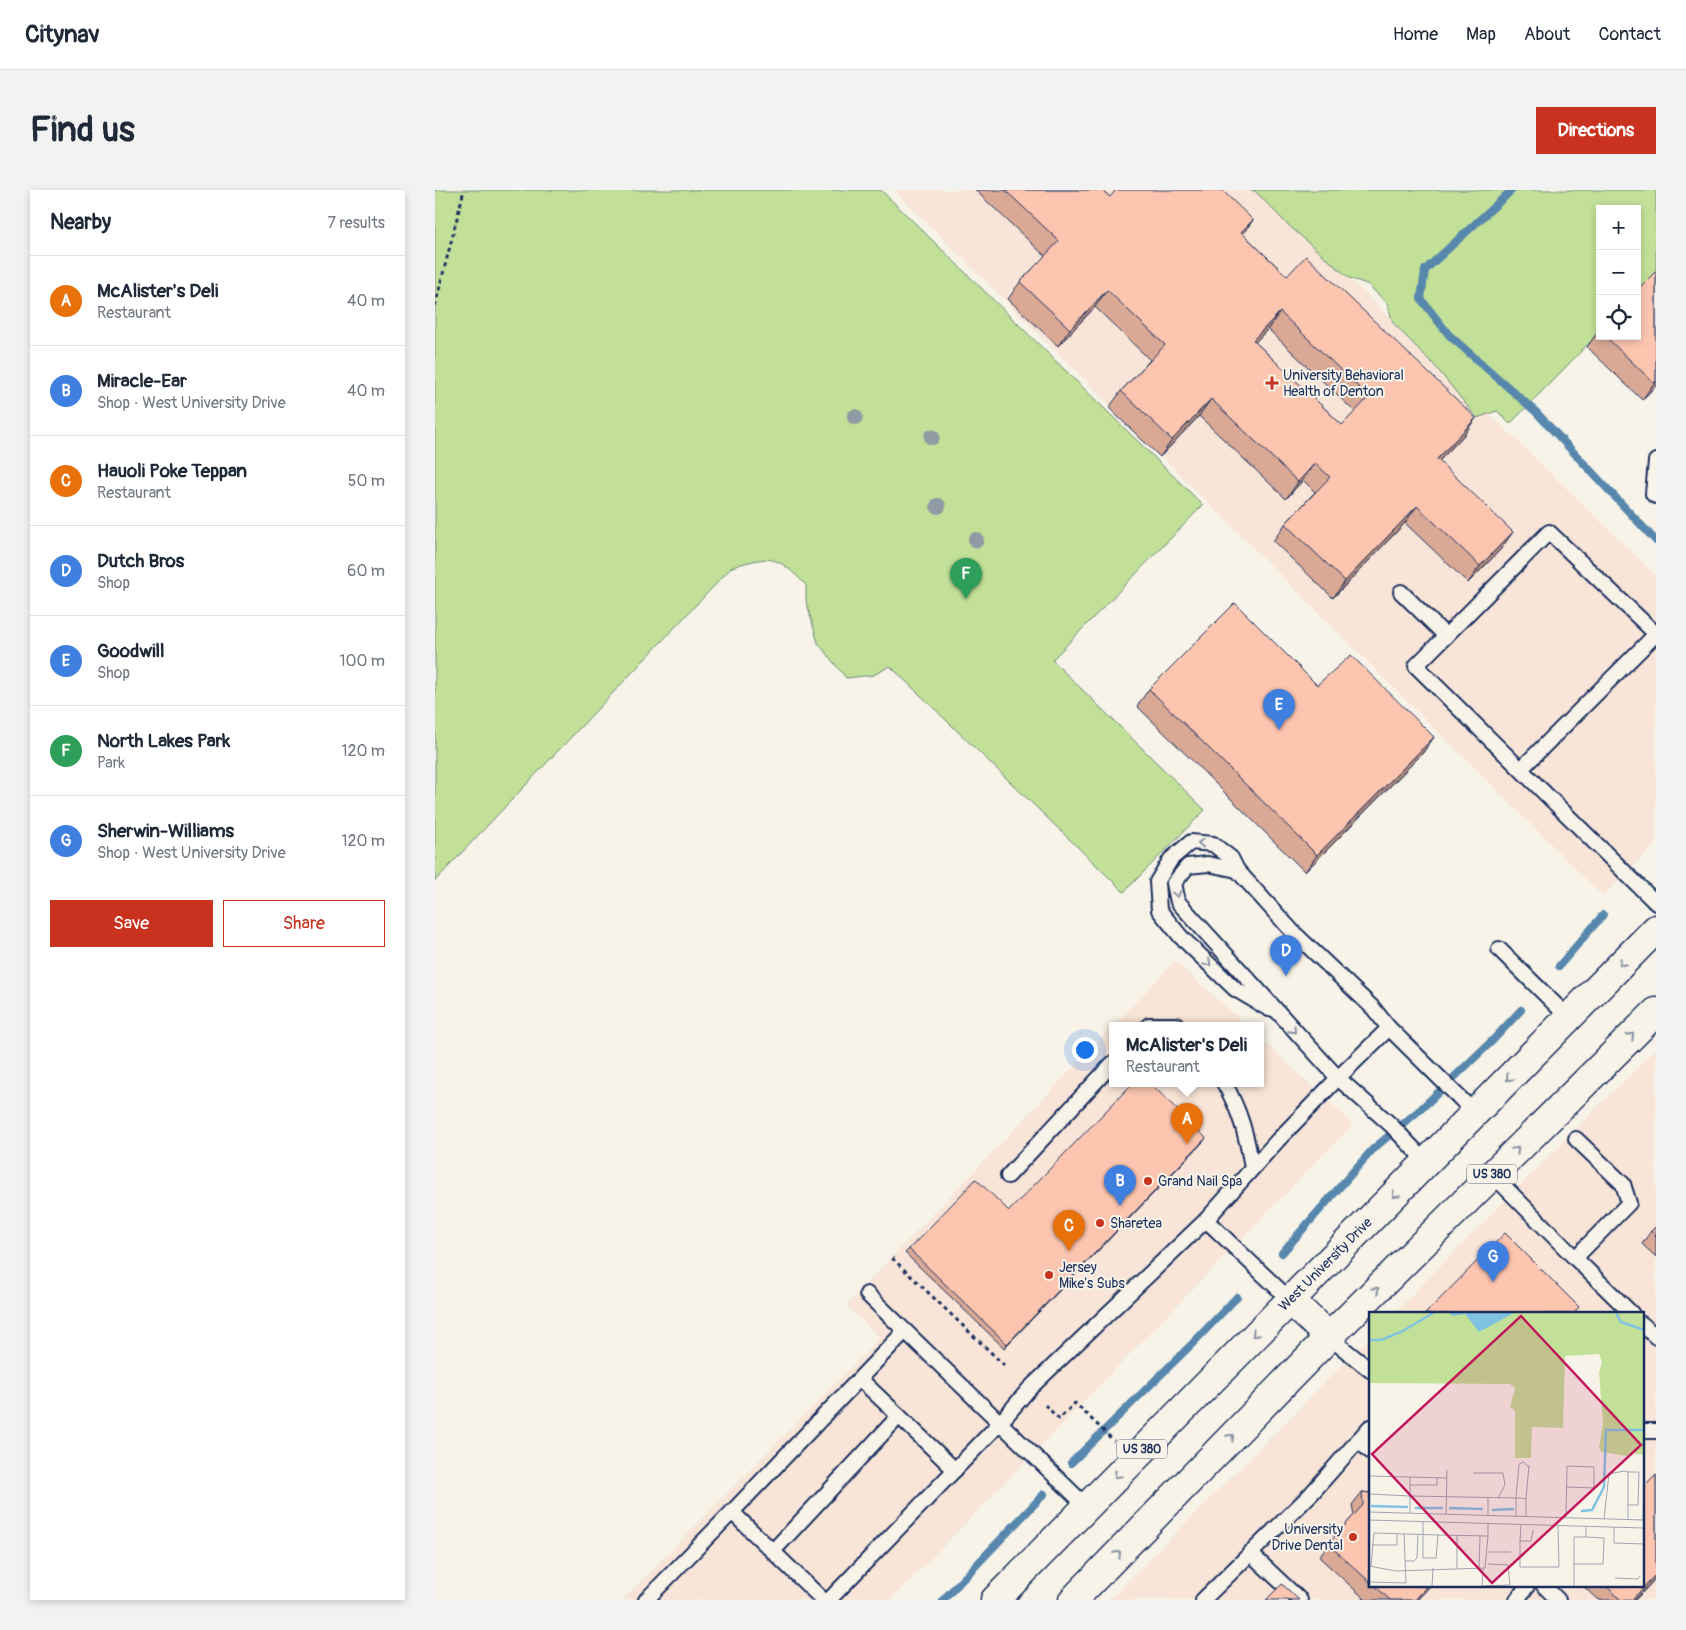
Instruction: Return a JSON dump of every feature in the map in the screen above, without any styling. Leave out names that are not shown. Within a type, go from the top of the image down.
[{"type":"main road","name":"West University Drive","points":[[995,1600],[1656,929]]},
{"type":"main road","name":"US 380","points":[[1073,1600],[1329,1337],[1656,1012]]},
{"type":"main road","points":[[1290,1300],[1329,1337]]},
{"type":"lane","points":[[1656,461],[1653,494],[1656,496]]},
{"type":"lane","points":[[1521,769],[1656,634],[1549,532],[1416,666],[1656,903]]},
{"type":"lane","points":[[1401,592],[1446,636]]},
{"type":"lane","points":[[1278,1015],[1235,989],[1181,937],[1159,910],[1157,882],[1171,859],[1191,842],[1213,844],[1231,858],[1237,870],[1293,931],[1373,1008],[1389,1028],[1442,1084],[1475,1114]]},
{"type":"lane","points":[[1237,870],[1208,864],[1188,866],[1174,883],[1178,902],[1278,1015],[1338,1078],[1391,1125],[1427,1163]]},
{"type":"lane","points":[[1499,949],[1568,1017]]},
{"type":"lane","points":[[829,1600],[999,1424],[1029,1389],[1206,1220],[1252,1168],[1389,1028]]},
{"type":"lane","points":[[1008,1176],[1109,1067]]},
{"type":"lane","points":[[1226,1087],[1236,1104],[1246,1133],[1252,1168]]},
{"type":"lane","points":[[1575,1258],[1629,1203],[1623,1184],[1576,1139]]},
{"type":"lane","points":[[1492,1174],[1630,1312]]},
{"type":"lane","points":[[1206,1220],[1290,1300]]},
{"type":"lane","points":[[867,1294],[999,1424],[1086,1506]]},
{"type":"lane","points":[[1643,1325],[1656,1337]]},
{"type":"lane","points":[[646,1600],[905,1331]]},
{"type":"lane","points":[[1329,1337],[1369,1369]]},
{"type":"lane","points":[[860,1379],[955,1470]]},
{"type":"lane","points":[[773,1551],[899,1416]]},
{"type":"lane","points":[[1203,1600],[1311,1494],[1369,1428]]},
{"type":"lane","points":[[1643,1430],[1656,1431]]},
{"type":"lane","points":[[1358,1440],[1369,1450]]},
{"type":"lane","points":[[732,1512],[823,1600]]},
{"type":"lane","points":[[1250,1553],[1300,1600]]},
{"type":"lane","points":[[1546,1588],[1558,1600]]},
{"type":"path","points":[[435,306],[464,190]]},
{"type":"path","points":[[892,1258],[1004,1365]]},
{"type":"path","points":[[1045,1405],[1059,1420],[1075,1403],[1119,1445]]},
{"type":"shaded area","name":"University Behavioral Health of Denton","points":[[894,190],[1258,190],[1656,575],[1656,844],[1603,896]]},
{"type":"shaded area","points":[[1175,961],[1243,1022],[1117,1022]]},
{"type":"shaded area","points":[[1109,1030],[1109,1087],[1264,1087],[1264,1042],[1353,1124],[891,1600],[622,1600],[880,1338],[846,1305]]},
{"type":"shaded area","points":[[1656,1048],[1656,1600],[1109,1600],[1369,1338],[1369,1588],[1643,1588],[1643,1312],[1395,1312]]},
{"type":"green space","points":[[435,190],[881,190],[1203,505],[1052,660],[1205,810],[1124,892],[890,666],[874,675],[846,678],[818,643],[806,601],[806,585],[781,563],[766,559],[732,567],[435,881]]},
{"type":"green space","points":[[1251,190],[1656,190],[1656,275],[1641,312],[1641,205],[1596,205],[1596,336],[1510,424],[1497,411],[1477,418],[1435,366],[1393,323],[1387,303],[1367,284],[1349,278],[1286,223],[1255,191]]},
{"type":"building","points":[[1005,190],[1102,190],[1110,197],[1116,190],[1222,190],[1253,220],[1241,232],[1287,276],[1306,256],[1476,418],[1437,459],[1513,532],[1480,566],[1417,506],[1345,581],[1285,524],[1330,477],[1315,463],[1298,482],[1211,399],[1172,440],[1121,391],[1165,345],[1107,290],[1070,329],[1020,282],[1059,241]],"holes":[[[1280,312],[1369,397],[1342,425],[1253,340]]]},
{"type":"building","points":[[1656,271],[1656,381],[1654,383],[1609,340],[1641,340],[1641,286]]},
{"type":"building","points":[[1235,603],[1317,685],[1351,655],[1434,737],[1317,855],[1149,689]]},
{"type":"building","points":[[1129,1087],[1154,1087],[1206,1138],[1007,1344],[909,1249],[976,1179],[1009,1211]]},
{"type":"building","points":[[1656,1227],[1656,1236],[1651,1231]]},
{"type":"building","points":[[1505,1233],[1579,1307],[1575,1312],[1427,1312]]},
{"type":"building","points":[[1656,1475],[1656,1574],[1632,1600],[1621,1600],[1608,1588],[1643,1588],[1643,1488]]},
{"type":"building","points":[[1362,1492],[1369,1493],[1369,1581],[1328,1544],[1363,1505]]},
{"type":"building","points":[[1282,1584],[1299,1600],[1266,1600]]},
{"type":"building","points":[[1377,1588],[1425,1588],[1415,1600],[1390,1600]]},
{"type":"waterway","points":[[1512,190],[1425,270],[1421,299],[1449,335],[1536,412],[1656,541]]},
{"type":"waterway","points":[[1559,966],[1603,915]]},
{"type":"waterway","points":[[1282,1253],[1373,1149],[1422,1108],[1493,1040],[1521,1010]]},
{"type":"waterway","points":[[1071,1463],[1237,1297]]},
{"type":"waterway","points":[[943,1600],[1044,1494]]},
{"type":"place","name":"University Behavioral Health of Denton","points":[[1272,383]]},
{"type":"place","name":"North Lakes Park","points":[[966,599]]},
{"type":"place","name":"Goodwill","points":[[1279,730]]},
{"type":"place","name":"Dutch Bros","points":[[1286,976]]},
{"type":"place","name":"McAlister's Deli","points":[[1187,1144]]},
{"type":"place","name":"Grand Nail Spa","points":[[1148,1181]]},
{"type":"place","name":"Miracle-Ear","points":[[1120,1206]]},
{"type":"place","name":"Sharetea","points":[[1100,1223]]},
{"type":"place","name":"Hauoli Poke Teppan","points":[[1069,1251]]},
{"type":"place","name":"Jersey Mike's Subs","points":[[1049,1275]]},
{"type":"place","name":"Sherwin-Williams","points":[[1493,1282]]},
{"type":"place","name":"University Drive Dental","points":[[1353,1537]]}]
